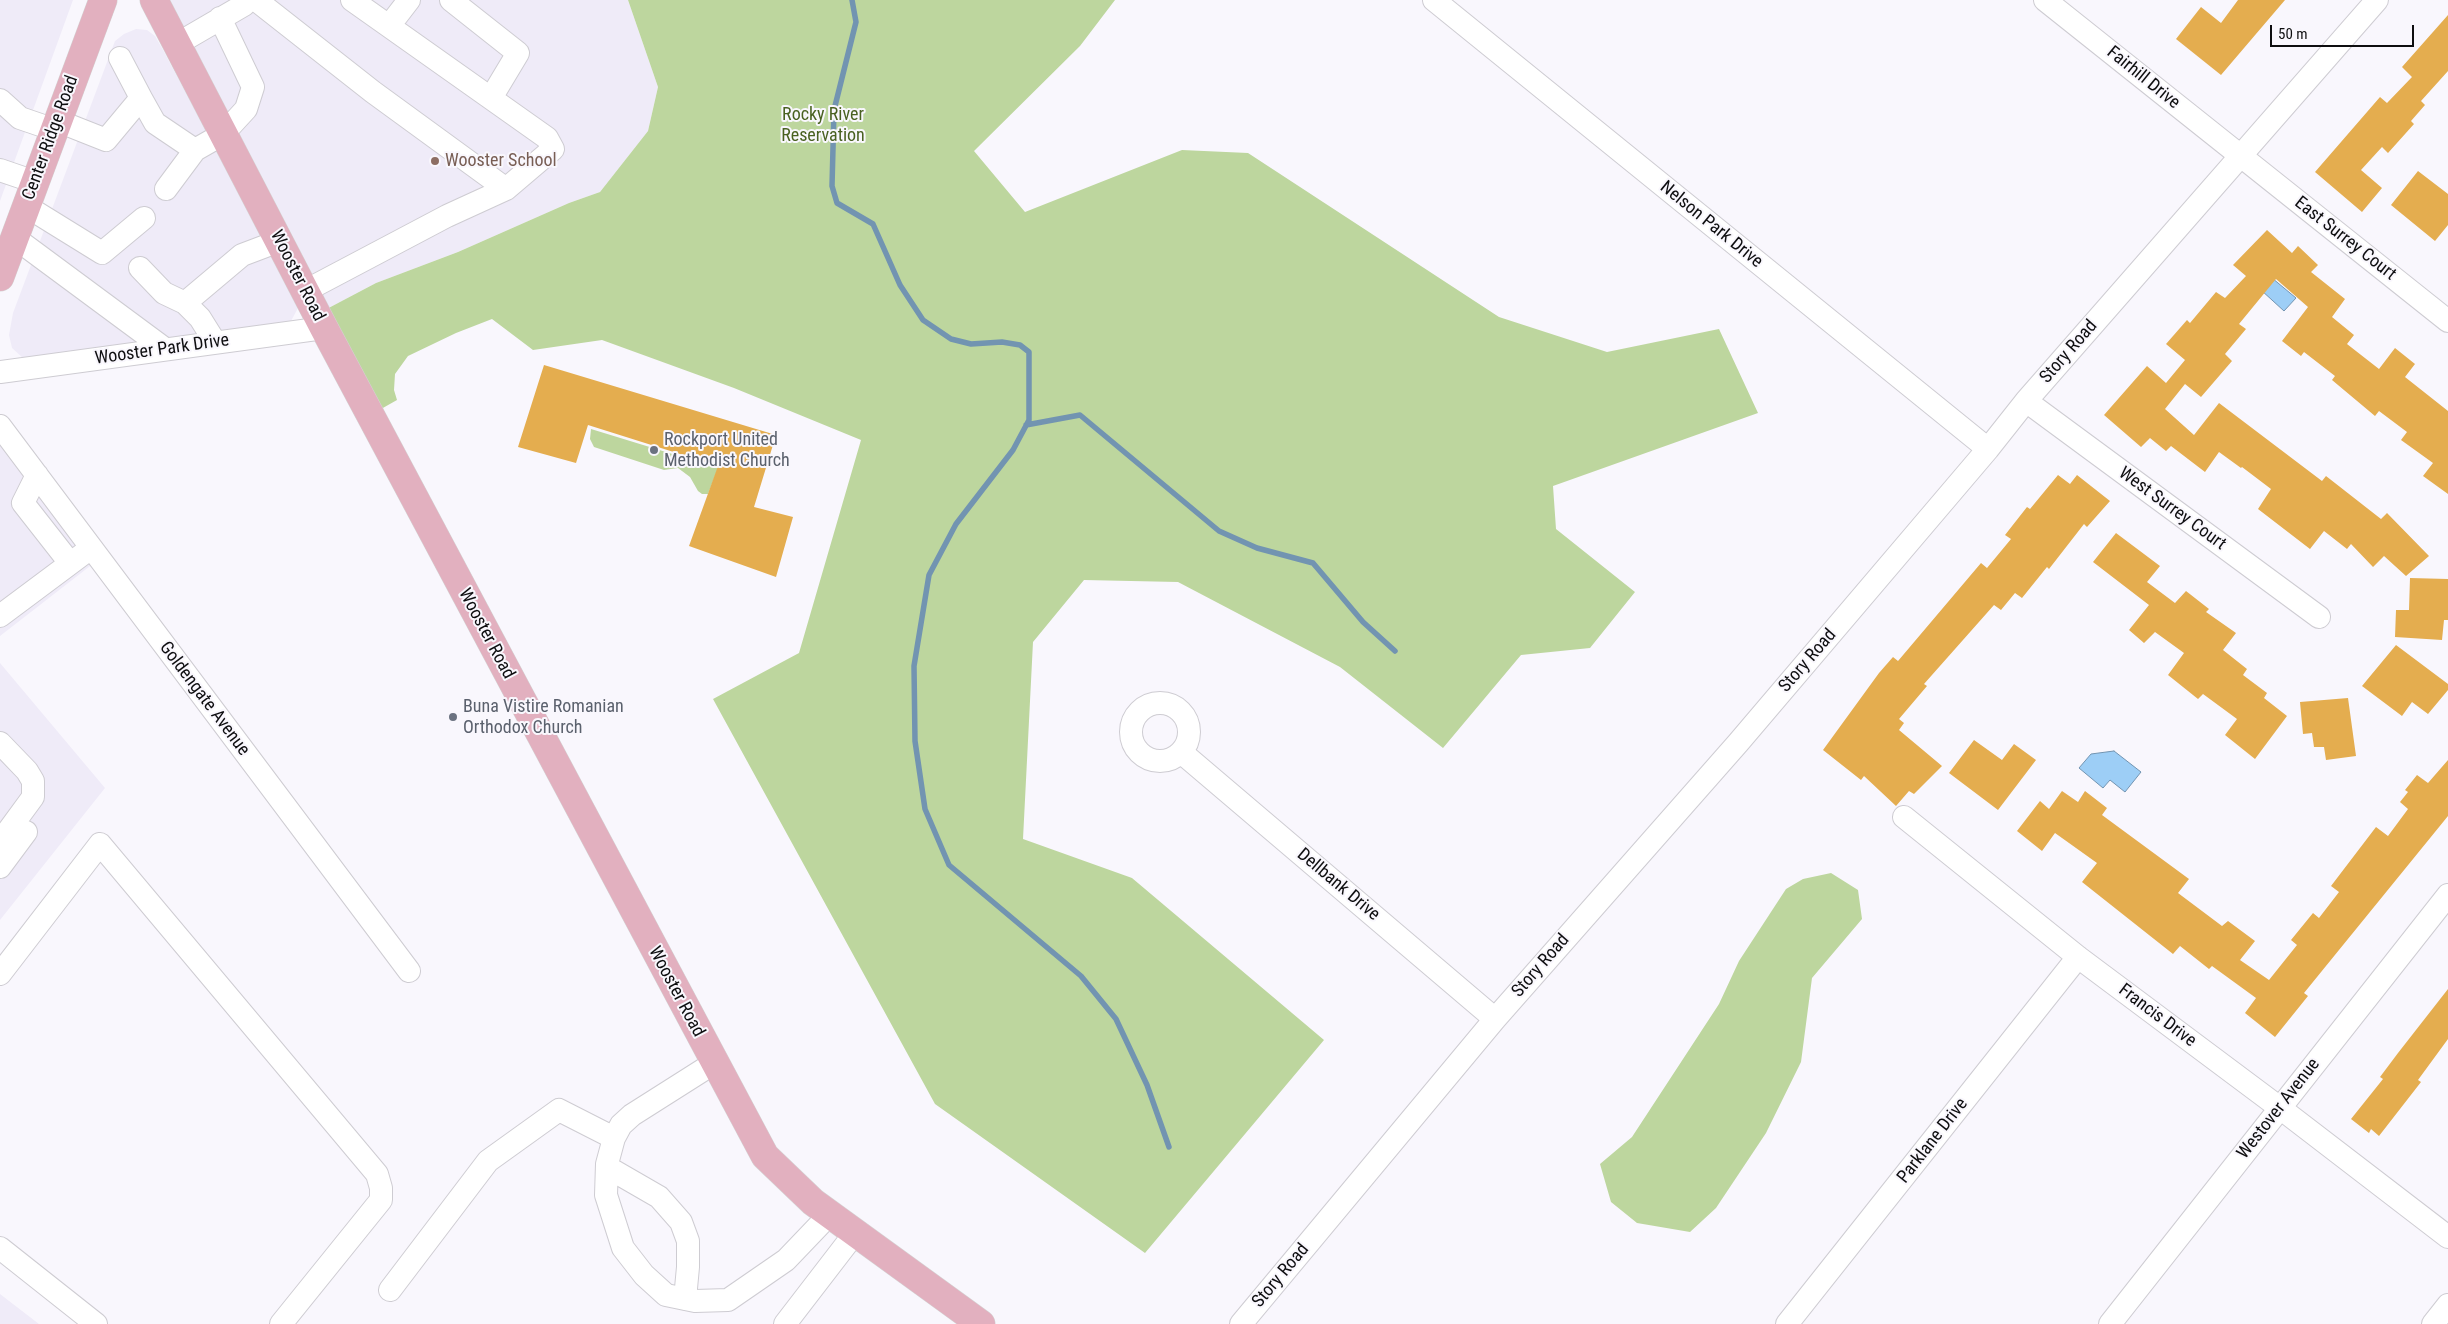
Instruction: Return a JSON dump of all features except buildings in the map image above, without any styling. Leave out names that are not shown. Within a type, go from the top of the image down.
[{"type":"main road","name":"Center Ridge Road","points":[[0,277],[102,0]]},
{"type":"main road","name":"Wooster Road","points":[[154,0],[324,328],[765,1156],[813,1202],[981,1324]]},
{"type":"street","points":[[176,44],[244,5],[248,0]]},
{"type":"street","points":[[256,0],[373,92],[506,189]]},
{"type":"street","points":[[305,292],[447,216],[506,189],[553,148],[547,138],[352,0]]},
{"type":"street","points":[[389,26],[409,0]]},
{"type":"street","points":[[451,0],[518,53],[491,98]]},
{"type":"street","name":"Nelson Park Drive","points":[[1434,0],[1988,449]]},
{"type":"street","name":"Fairhill Drive","points":[[2046,0],[2241,157]]},
{"type":"street","name":"Story Road","points":[[1241,1324],[1495,1019],[1738,743],[1988,449],[2026,401],[2377,0]]},
{"type":"street","points":[[166,189],[195,150],[224,134],[246,110],[253,87],[220,18]]},
{"type":"street","points":[[120,58],[154,123],[195,150]]},
{"type":"street","points":[[0,100],[20,118],[106,140],[141,98]]},
{"type":"street","name":"East Surrey Court","points":[[2241,157],[2448,321]]},
{"type":"street","points":[[0,170],[102,253],[144,218]]},
{"type":"street","points":[[14,238],[165,349]]},
{"type":"street","points":[[186,303],[242,255],[279,241]]},
{"type":"street","points":[[140,268],[164,293],[186,303],[200,318],[215,342]]},
{"type":"street","name":"Wooster Park Drive","points":[[0,372],[324,328]]},
{"type":"street","name":"West Surrey Court","points":[[2026,401],[2319,617]]},
{"type":"street","name":"Goldengate Avenue","points":[[0,426],[409,971]]},
{"type":"street","points":[[37,475],[23,503],[70,564]]},
{"type":"street","points":[[0,616],[91,548]]},
{"type":"street","points":[[0,743],[33,781],[33,797],[0,842]]},
{"type":"street","name":"Dellbank Drive","points":[[1181,752],[1495,1019]]},
{"type":"street","name":"Francis Drive","points":[[1904,817],[2078,957],[2280,1108],[2448,1238]]},
{"type":"street","points":[[0,867],[35,820]]},
{"type":"street","points":[[0,974],[100,844],[377,1174],[381,1188],[381,1200],[281,1324]]},
{"type":"street","name":"Westover Avenue","points":[[2110,1324],[2448,895]]},
{"type":"street","name":"Parklane Drive","points":[[1787,1324],[2078,957]]},
{"type":"street","points":[[714,1063],[632,1115],[622,1125],[614,1138],[607,1166],[606,1195],[623,1248],[644,1276],[666,1295],[711,1302],[728,1300],[786,1260],[830,1214]]},
{"type":"street","points":[[390,1290],[488,1162],[558,1110],[614,1138]]},
{"type":"street","points":[[607,1166],[659,1197],[681,1222],[688,1241],[685,1299]]},
{"type":"street","points":[[785,1324],[855,1233]]},
{"type":"street","points":[[0,1248],[96,1324]]},
{"type":"street","points":[[2433,1324],[2448,1305]]},
{"type":"shaded area","points":[[0,0],[73,0],[0,201]]},
{"type":"shaded area","name":"Wooster School","points":[[164,0],[628,0],[658,87],[648,131],[600,192],[569,203],[458,252],[376,283],[321,312]]},
{"type":"shaded area","points":[[136,29],[147,30],[155,36],[297,300],[298,308],[291,321],[281,325],[23,358],[12,348],[9,335],[13,313],[115,41],[124,34]]},
{"type":"shaded area","points":[[0,444],[94,563],[0,636]]},
{"type":"shaded area","points":[[0,663],[105,788],[0,920]]},
{"type":"shaded area","points":[[0,1294],[39,1324],[0,1324]]},
{"type":"green space","name":"Rocky River Reservation","points":[[628,0],[1115,0],[1080,46],[974,151],[1025,212],[1182,150],[1248,153],[1499,317],[1607,352],[1719,329],[1758,413],[1553,486],[1556,529],[1635,592],[1590,648],[1521,655],[1443,748],[1340,667],[1178,582],[1084,580],[1033,642],[1023,839],[1132,878],[1324,1040],[1145,1253],[935,1104],[713,699],[799,653],[861,440],[734,388],[602,340],[533,350],[492,319],[456,333],[408,356],[395,374],[394,390],[397,400],[374,413],[321,312],[376,283],[458,252],[569,203],[600,192],[648,131],[658,87]]},
{"type":"green space","points":[[591,429],[718,468],[708,494],[702,494],[698,491],[690,477],[678,468],[664,470],[594,447],[590,439]]},
{"type":"green space","points":[[1831,873],[1858,890],[1862,919],[1812,978],[1801,1062],[1766,1133],[1716,1208],[1690,1232],[1637,1223],[1611,1202],[1600,1164],[1632,1137],[1719,1004],[1739,961],[1786,889],[1803,879]]},
{"type":"water","points":[[2272,278],[2296,298],[2284,311],[2261,290]]},
{"type":"water","points":[[2114,751],[2141,772],[2125,792],[2110,780],[2103,788],[2079,768],[2091,754]]},
{"type":"waterway","points":[[852,0],[856,22],[834,110],[832,186],[837,203],[873,224],[900,285],[923,320],[951,339],[971,344],[1002,342],[1020,345],[1029,352],[1029,420],[1013,450],[956,524],[929,575],[914,666],[915,741],[925,809],[949,865],[1081,976],[1116,1019],[1147,1085],[1169,1147]]},
{"type":"waterway","points":[[1026,425],[1080,415],[1219,531],[1257,548],[1313,563],[1363,622],[1395,651]]},
{"type":"place","name":"Wooster School","points":[[435,161]]},
{"type":"place","name":"Rockport United Methodist Church","points":[[654,450]]},
{"type":"place","name":"Buna Vistire Romanian Orthodox Church","points":[[453,717]]}]
